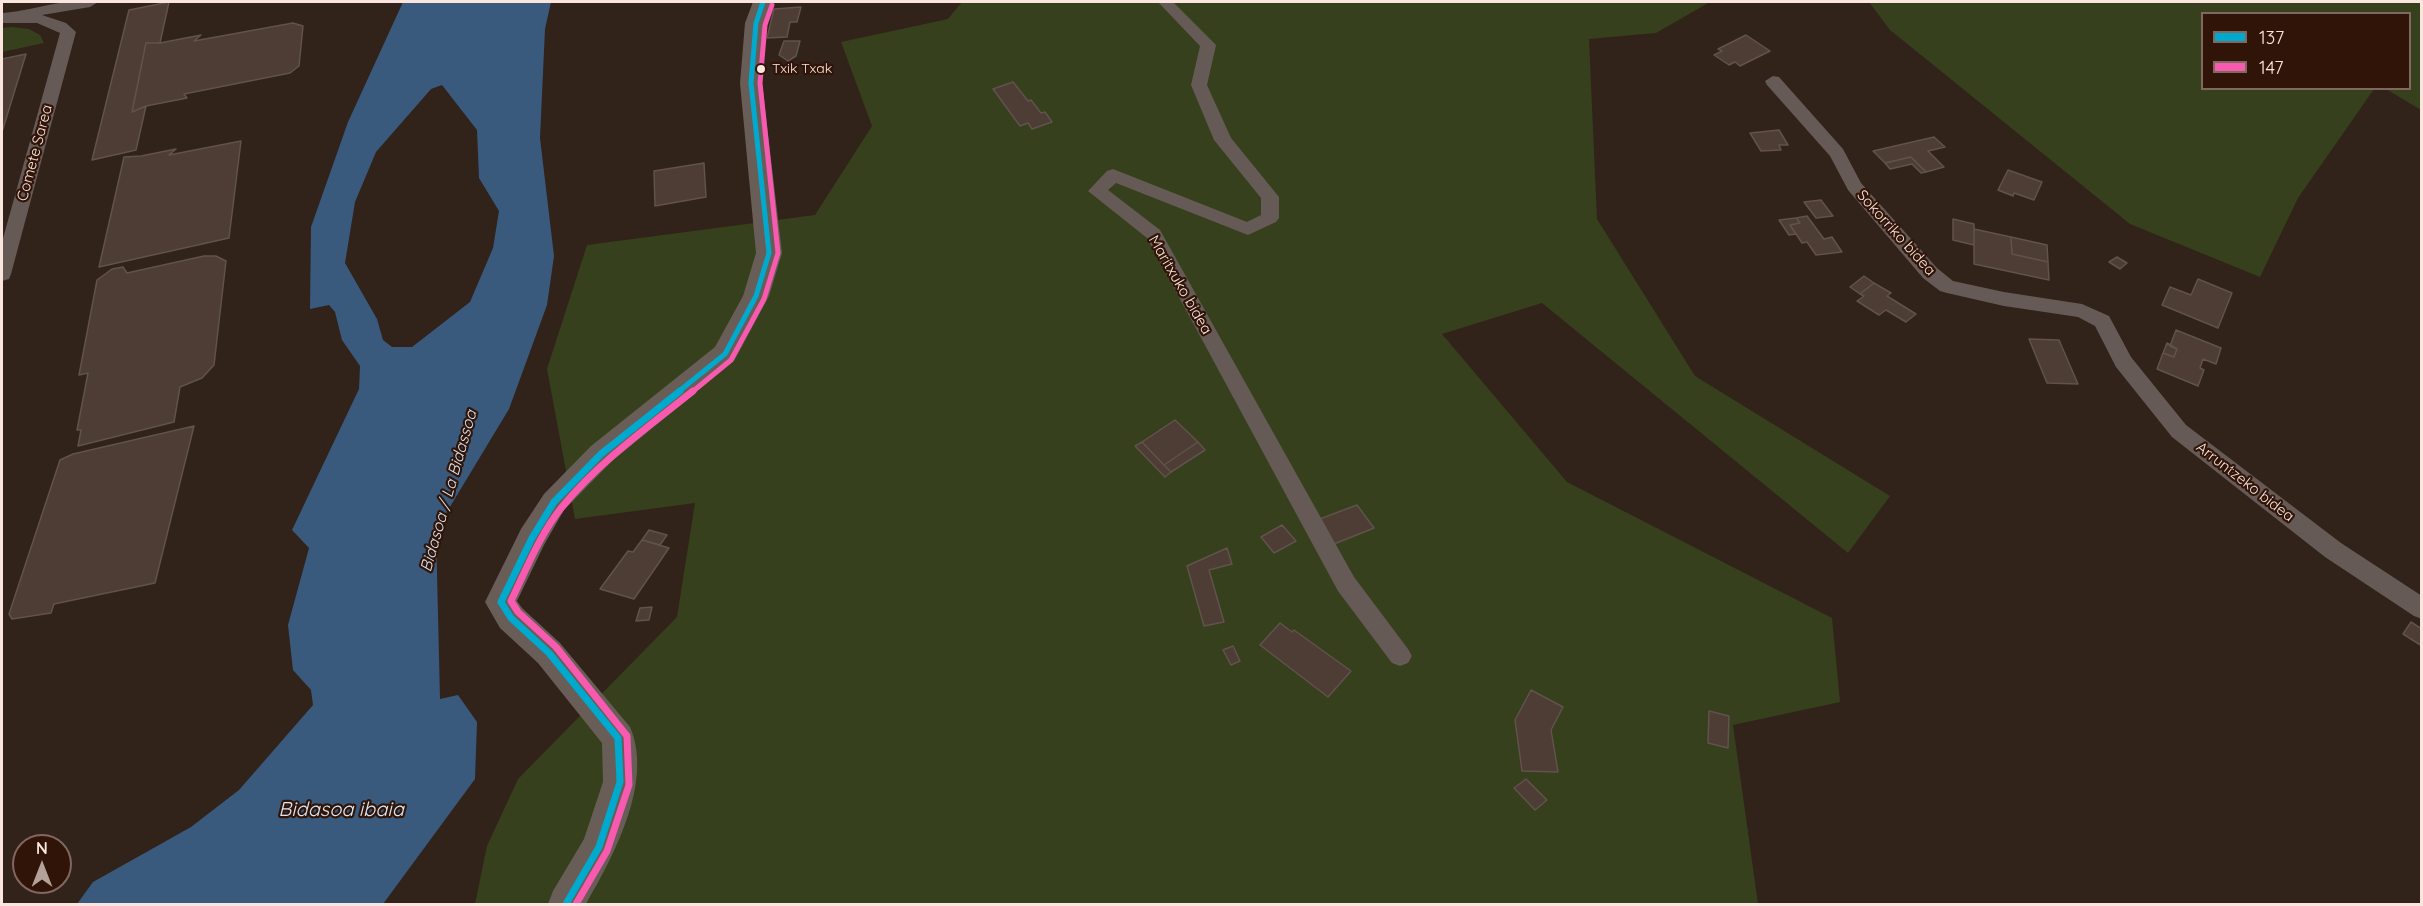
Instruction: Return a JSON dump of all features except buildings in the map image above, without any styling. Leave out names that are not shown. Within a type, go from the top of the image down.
[{"type":"street","points":[[34,2],[71,9]]},
{"type":"street","points":[[2,18],[105,2]]},
{"type":"street","points":[[566,904],[599,847],[620,782],[618,738],[549,653],[511,618],[501,602],[532,538],[554,502],[601,454],[725,354],[756,296],[769,253],[751,83],[756,23],[763,2]]},
{"type":"street","name":"Maritxuko bidea","points":[[1165,2],[1208,45],[1199,85],[1223,140],[1270,197],[1270,218],[1248,229],[1113,175],[1097,191],[1154,234],[1346,584],[1400,656]]},
{"type":"street","points":[[2,18],[44,20],[54,23],[71,9]]},
{"type":"street","name":"Comete Sarea","points":[[2,274],[71,9]]},
{"type":"street","name":"Sokorriko bidea","points":[[1773,81],[1837,153],[1854,186],[1864,198],[1930,273],[1947,286],[2004,299],[2082,311],[2102,321]]},
{"type":"street","name":"Arruntzeko bidea","points":[[2102,321],[2123,362],[2179,431],[2332,550],[2421,609]]},
{"type":"green space","points":[[962,2],[1710,2],[1656,33],[1589,39],[1597,219],[1695,376],[1890,496],[1848,553],[1542,303],[1442,334],[1567,482],[1832,618],[1840,702],[1733,725],[1758,904],[475,904],[487,846],[518,779],[677,617],[695,503],[575,519],[547,369],[587,245],[815,215],[872,126],[841,42],[948,19]]},
{"type":"green space","points":[[1869,2],[2421,2],[2421,110],[2388,90],[2411,90],[2411,12],[2201,12],[2201,90],[2373,90],[2298,198],[2260,277],[2130,224],[1890,30]]},
{"type":"green space","points":[[2,28],[29,29],[40,35],[44,43],[2,52]]},
{"type":"water","name":"Bidasoa ibaia","points":[[403,2],[551,2],[545,29],[540,138],[554,256],[547,305],[509,409],[436,530],[440,699],[458,695],[477,722],[475,779],[383,904],[77,904],[93,882],[191,827],[239,790],[313,705],[311,690],[293,670],[288,625],[309,548],[292,530],[359,389],[360,366],[342,340],[335,312],[329,305],[310,309],[311,227],[348,122]],"holes":[[[442,85],[477,130],[479,178],[499,211],[493,248],[470,302],[412,347],[392,347],[383,340],[377,319],[345,263],[355,202],[376,152],[431,89]]]},
{"type":"transit line","name":"137","points":[[566,904],[599,847],[620,782],[618,738],[549,653],[511,618],[501,602],[532,538],[554,502],[601,454],[725,354],[756,296],[769,253],[751,83],[756,23],[763,2]]},
{"type":"transit line","name":"147","points":[[576,904],[607,851],[629,785],[627,736],[556,647],[518,612],[511,601],[540,542],[561,508],[607,461],[731,360],[764,299],[778,253],[760,83],[765,25],[772,5]]},
{"type":"place","name":"Txik Txak","points":[[761,69]]},
{"type":"water label","name":"Bidasoa / La Bidassoa","points":[[449,491]]}]
